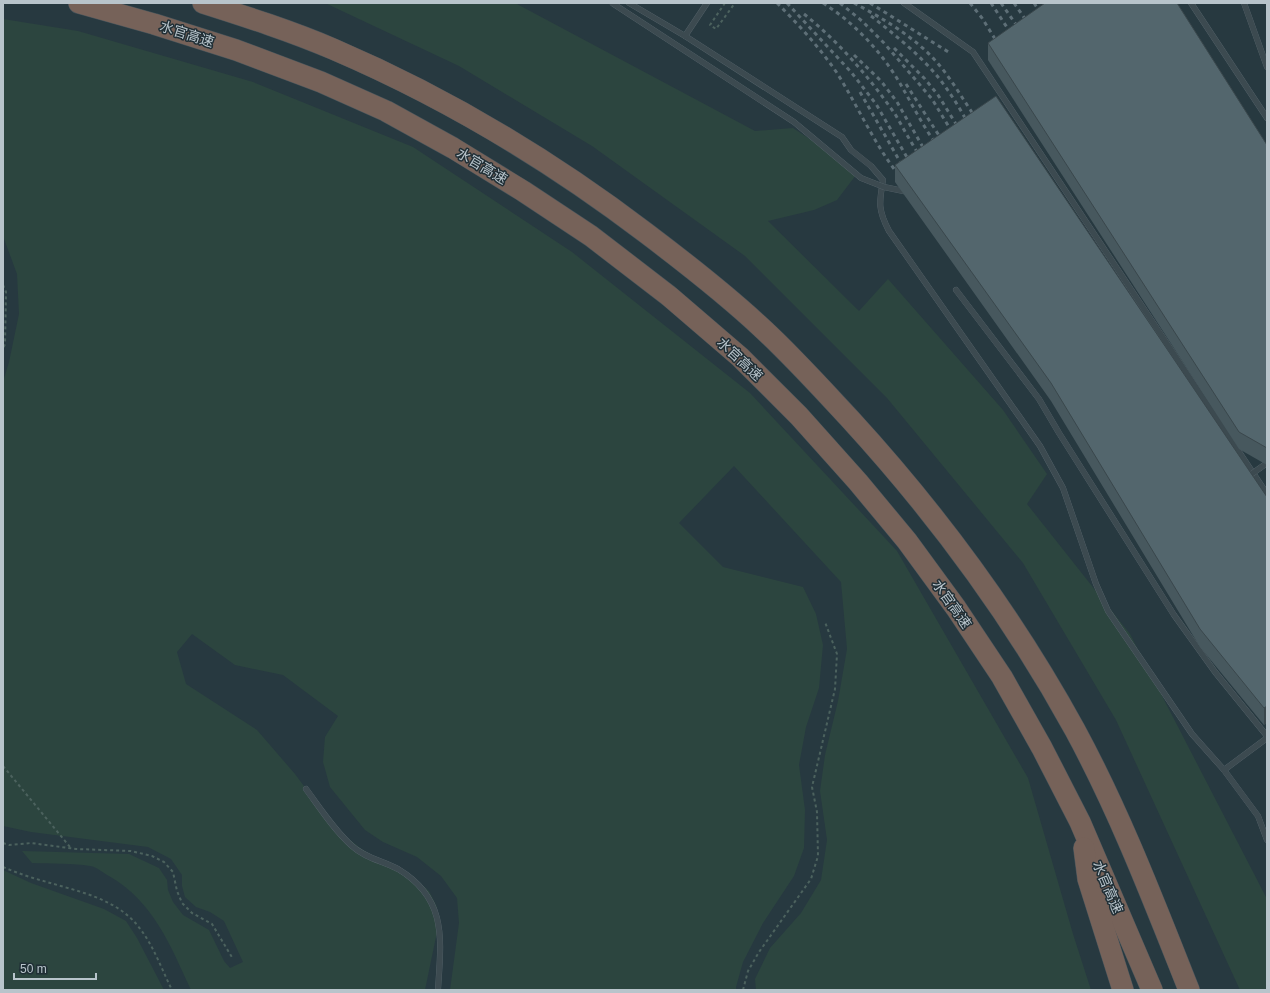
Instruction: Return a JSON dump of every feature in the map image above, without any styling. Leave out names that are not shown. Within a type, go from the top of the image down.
[{"type":"highway","name":"水官高速","points":[[79,3],[154,24],[236,50],[321,82],[386,111],[453,148],[529,195],[591,236],[669,296],[740,357],[799,416],[858,482],[907,541],[956,608],[1002,677],[1042,748],[1080,822],[1152,990]]},
{"type":"highway","points":[[203,3],[248,17],[333,49],[399,80],[469,116],[543,161],[611,206],[692,267],[764,330],[825,392],[885,458],[937,520],[986,587],[1033,657],[1075,731],[1113,806],[1189,990]]},
{"type":"highway","points":[[1080,822],[1088,879],[1123,990]]},
{"type":"highway","points":[[1159,916],[1203,990]]},
{"type":"lane","points":[[612,3],[794,122],[861,178],[884,187],[910,192]]},
{"type":"lane","points":[[629,3],[685,36],[842,137],[850,150],[871,166],[883,180],[880,199],[881,215],[889,231],[1040,446],[1063,488],[1096,584],[1108,611],[1192,734],[1224,770],[1258,816],[1267,840]]},
{"type":"lane","points":[[685,36],[707,3]]},
{"type":"lane","points":[[904,3],[973,52],[1267,494]]},
{"type":"lane","points":[[1191,3],[1267,118]]},
{"type":"lane","points":[[1244,3],[1267,67]]},
{"type":"lane","points":[[956,290],[1039,399],[1174,615],[1215,672],[1267,737],[1224,770]]},
{"type":"lane","points":[[1243,480],[1267,463]]},
{"type":"lane","points":[[306,789],[331,823],[352,847],[397,869],[418,883],[430,899],[438,918],[441,943],[438,990]]},
{"type":"path","points":[[725,3],[710,25],[716,29],[735,3]]},
{"type":"path","points":[[3,285],[6,292],[5,344],[3,349]]},
{"type":"path","points":[[743,990],[748,971],[759,952],[811,879],[818,856],[817,812],[812,787],[835,689],[837,654],[825,622]]},
{"type":"path","points":[[3,766],[71,848]]},
{"type":"path","points":[[3,843],[9,845],[31,843],[71,848],[130,851],[152,856],[164,862],[173,872],[177,891],[182,903],[192,913],[212,924],[233,959]]},
{"type":"path","points":[[3,867],[20,874],[98,898],[119,908],[141,930],[154,952],[172,990]]},
{"type":"green space","points":[[325,3],[515,3],[755,131],[793,128],[828,151],[856,175],[837,200],[814,210],[768,221],[859,311],[888,279],[1003,410],[1047,474],[1027,504],[1130,634],[1267,899],[1267,990],[1240,990],[1116,720],[1023,563],[887,398],[745,256],[592,146],[459,66]]},
{"type":"green space","points":[[3,19],[78,31],[253,82],[413,147],[572,252],[750,393],[897,551],[1028,778],[1073,934],[1091,990],[756,990],[755,979],[770,948],[801,913],[821,880],[827,840],[820,791],[825,755],[838,701],[847,649],[841,582],[734,466],[679,523],[723,567],[803,587],[816,614],[823,645],[819,688],[806,727],[799,765],[805,810],[804,848],[794,876],[763,923],[743,962],[736,990],[450,990],[459,923],[457,898],[441,876],[417,857],[383,842],[365,830],[330,787],[323,762],[325,737],[338,716],[283,675],[235,665],[192,634],[177,652],[186,684],[257,730],[295,774],[336,829],[363,850],[413,877],[429,891],[437,907],[437,932],[425,990],[191,990],[168,941],[159,926],[138,898],[125,887],[93,867],[77,864],[32,863],[22,851],[129,854],[159,868],[167,880],[168,890],[173,902],[183,915],[209,930],[224,961],[230,968],[243,962],[224,921],[210,912],[196,907],[185,897],[182,886],[182,875],[171,859],[148,847],[31,832],[3,826],[3,382],[9,362],[19,314],[17,274],[3,236]]},
{"type":"green space","points":[[3,870],[31,883],[104,909],[126,921],[137,938],[164,990],[3,990]]},
{"type":"building","points":[[1045,3],[1177,3],[1267,145],[1267,448],[1239,432],[988,43]]},
{"type":"building","points":[[996,96],[1267,497],[1267,706],[1264,708],[1200,629],[1051,383],[895,165]]},
{"type":"railway","points":[[777,3],[808,36],[837,73],[883,153],[901,178]]},
{"type":"railway","points":[[787,3],[851,72],[876,104],[912,166]]},
{"type":"railway","points":[[823,3],[845,19],[874,47],[891,69],[922,123],[939,148]]},
{"type":"railway","points":[[840,3],[862,21],[884,43],[932,99],[955,137]]},
{"type":"railway","points":[[854,3],[900,30],[922,47],[950,79],[978,121]]},
{"type":"railway","points":[[870,3],[950,53]]},
{"type":"railway","points":[[970,3],[982,18],[1000,47]]},
{"type":"railway","points":[[991,3],[1014,38]]},
{"type":"railway","points":[[1001,3],[1022,33]]},
{"type":"railway","points":[[1014,3],[1030,26]]},
{"type":"railway","points":[[1034,3],[1044,18]]},
{"type":"railway","points":[[804,14],[829,36],[864,73],[895,114],[911,143],[922,159]]},
{"type":"railway","points":[[871,16],[906,45],[931,69],[951,95],[970,127]]},
{"type":"railway","points":[[894,48],[925,79],[938,95],[961,132]]},
{"type":"railway","points":[[854,55],[881,81],[897,102],[928,156]]},
{"type":"railway","points":[[906,84],[945,145]]},
{"type":"railway","points":[[860,92],[906,172]]}]
